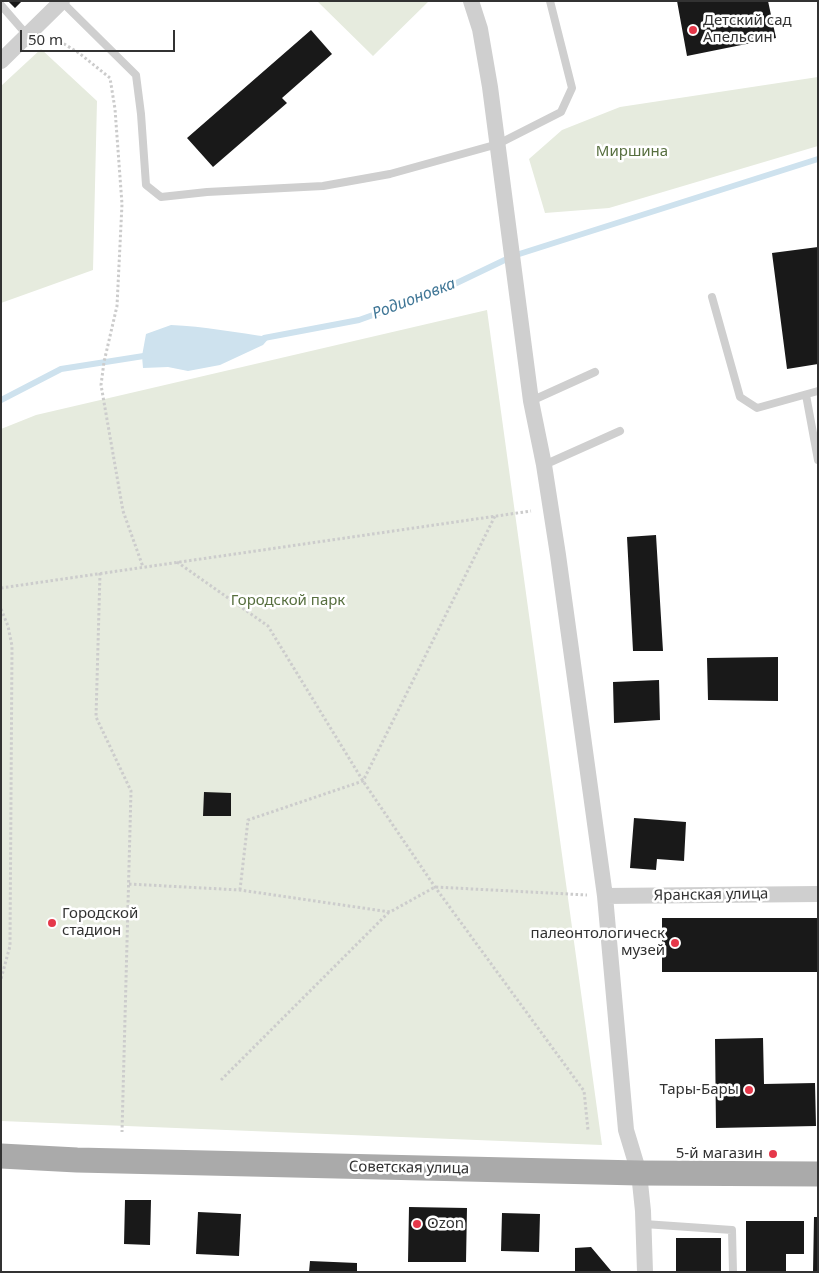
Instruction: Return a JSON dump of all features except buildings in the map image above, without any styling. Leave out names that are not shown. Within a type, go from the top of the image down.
[{"type":"main road","name":"Советская улица","points":[[1,1156],[77,1160],[639,1173],[818,1174]]},
{"type":"street","points":[[1,61],[62,1]]},
{"type":"street","points":[[471,1],[480,29],[498,144],[531,401],[544,465],[605,896],[626,1130],[639,1173],[644,1224],[644,1272]]},
{"type":"street","name":"Яранская улица","points":[[605,896],[818,894]]},
{"type":"lane","points":[[62,1],[136,75],[142,114],[146,185],[161,196],[324,186],[390,174],[498,144],[562,112],[572,88],[550,1]]},
{"type":"lane","points":[[1,5],[31,31]]},
{"type":"lane","points":[[712,297],[740,397],[757,408],[818,391]]},
{"type":"lane","points":[[531,401],[595,372]]},
{"type":"lane","points":[[806,395],[818,460]]},
{"type":"lane","points":[[544,465],[620,431]]},
{"type":"lane","points":[[644,1224],[732,1230],[733,1272]]},
{"type":"path","points":[[31,31],[79,53],[110,78],[122,204],[117,306],[104,362],[101,385],[123,511],[144,567]]},
{"type":"path","points":[[1,588],[531,511]]},
{"type":"path","points":[[240,890],[248,820],[363,781],[495,516]]},
{"type":"path","points":[[177,562],[268,626],[363,781],[435,887],[584,1091],[588,1130]]},
{"type":"path","points":[[100,573],[96,717],[131,791],[122,1132]]},
{"type":"path","points":[[1,609],[8,626],[12,646],[10,946],[1,979]]},
{"type":"path","points":[[129,884],[240,890],[390,912]]},
{"type":"path","points":[[221,1080],[390,912],[435,887],[605,896]]},
{"type":"green space","points":[[317,1],[429,1],[373,56]]},
{"type":"green space","points":[[41,49],[97,101],[93,270],[1,303],[1,86]]},
{"type":"green space","name":"Миршина","points":[[818,77],[818,146],[609,208],[545,213],[529,159],[562,130],[620,107]]},
{"type":"green space","name":"Городской парк","points":[[487,310],[602,1145],[1,1121],[1,429],[36,415]]},
{"type":"water","points":[[171,325],[270,337],[263,345],[220,365],[188,371],[168,367],[143,368],[142,356],[146,334]]},
{"type":"waterway","name":"Родионовка","points":[[264,338],[359,320],[440,291],[513,256],[818,159]]},
{"type":"waterway","name":"Родионовка","points":[[1,400],[61,369],[150,355]]},
{"type":"place","name":"Детский сад Апельсин","points":[[693,30]]},
{"type":"place","name":"Городской стадион","points":[[52,923]]},
{"type":"place","name":"палеонтологическ музей","points":[[675,943]]},
{"type":"place","name":"Тары-Бары","points":[[749,1090]]},
{"type":"place","name":"5-й магазин","points":[[773,1154]]},
{"type":"place","name":"Ozon","points":[[417,1224]]}]
